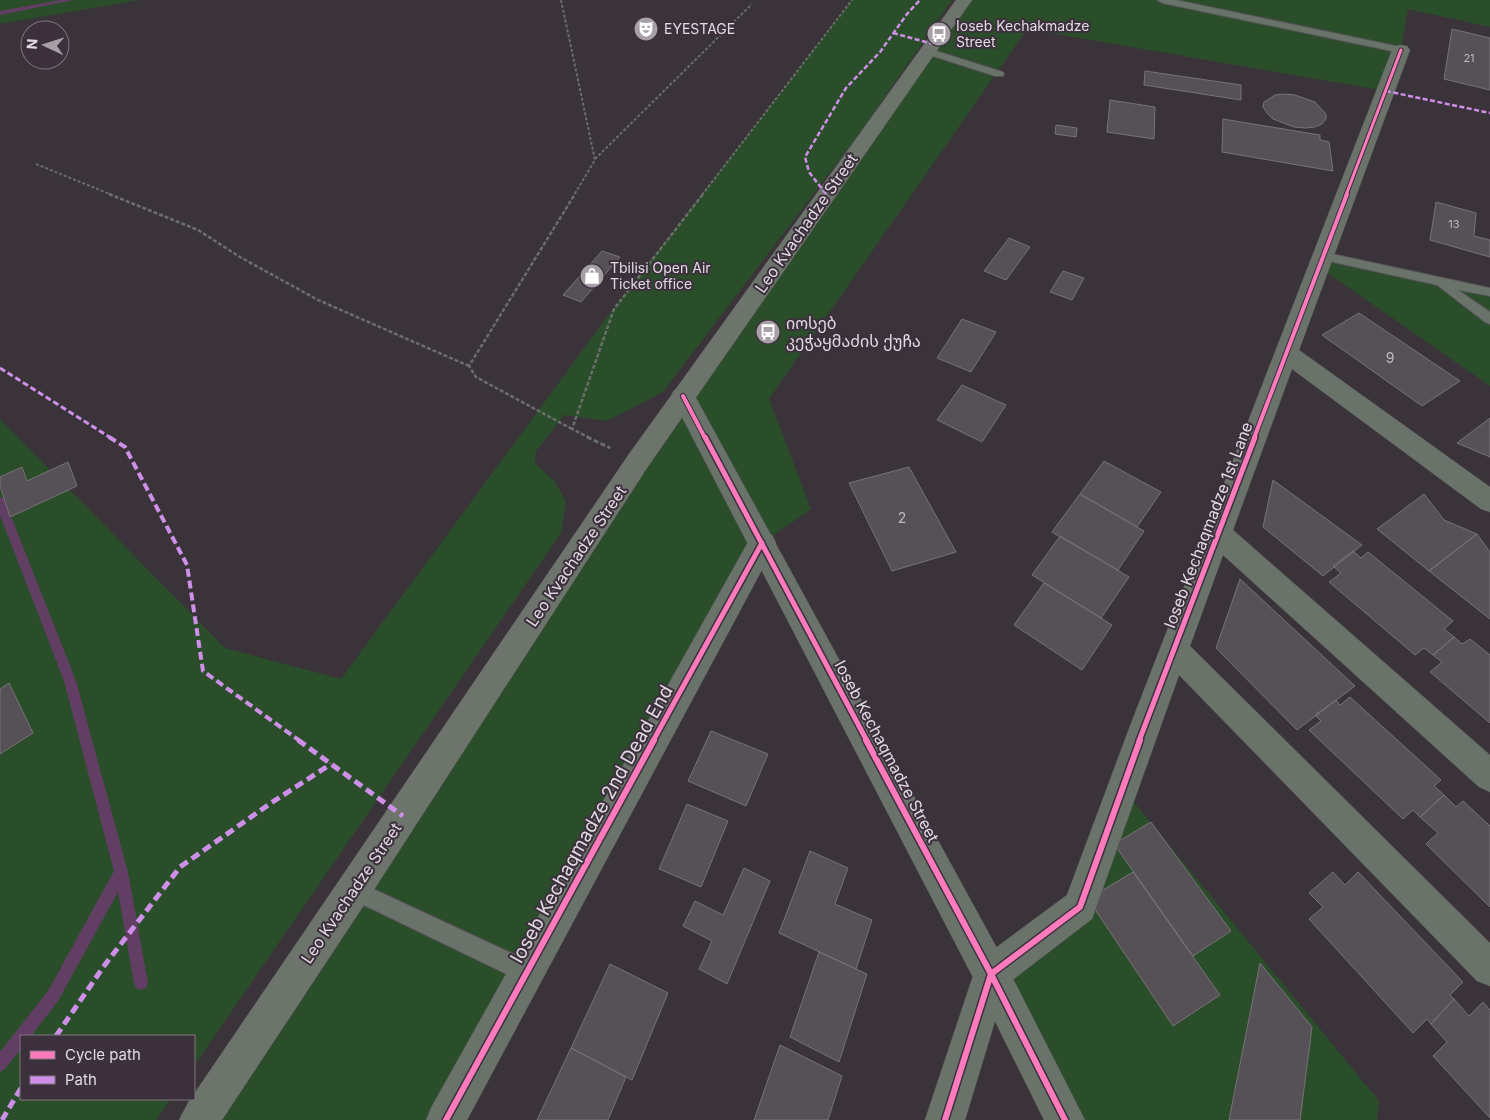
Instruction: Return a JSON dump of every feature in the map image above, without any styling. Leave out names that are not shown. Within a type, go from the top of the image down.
[{"type":"main road","name":"Leo Kvachadze Street","points":[[199,1120],[638,462],[964,0]]},
{"type":"street","name":"Ioseb Kechaqmadze 1st Lane","points":[[991,974],[1080,908],[1174,650],[1401,50]]},
{"type":"street","points":[[1286,353],[1490,501]]},
{"type":"street","name":"Ioseb Kechaqmadze Street","points":[[684,396],[991,974],[1065,1120]]},
{"type":"street","points":[[1218,534],[1490,776]]},
{"type":"street","name":"Ioseb Kechaqmadze 2nd Dead End","points":[[446,1120],[762,543]]},
{"type":"street","points":[[1174,650],[1490,968]]},
{"type":"street","points":[[945,1120],[991,974]]},
{"type":"lane","points":[[1162,0],[1401,50]]},
{"type":"lane","points":[[927,51],[999,74]]},
{"type":"lane","points":[[1323,256],[1490,292]]},
{"type":"lane","points":[[1437,281],[1490,319]]},
{"type":"lane","points":[[354,890],[527,972]]},
{"type":"path","points":[[561,0],[595,160]]},
{"type":"path","points":[[572,429],[614,309],[852,0]]},
{"type":"path","points":[[469,366],[505,304],[539,253],[595,160],[643,110],[752,4]]},
{"type":"path","points":[[36,164],[198,230],[240,257],[318,300],[469,366],[476,377],[638,462]]},
{"type":"green space","points":[[0,0],[140,0],[20,20],[0,24]]},
{"type":"green space","points":[[852,0],[952,0],[859,134],[663,392],[607,421],[564,415],[536,451],[535,463],[555,482],[566,502],[561,533],[195,1065],[195,1035],[20,1035],[20,1100],[170,1100],[156,1120],[0,1120],[0,419],[225,648],[341,679],[613,309]]},
{"type":"green space","points":[[964,0],[1490,0],[1490,27],[1408,9],[1401,50],[1386,91],[1027,29],[769,399],[811,509],[762,543],[446,1120],[199,1120]]},
{"type":"green space","points":[[1323,256],[1490,292],[1490,386],[1319,267]]},
{"type":"green space","points":[[1123,789],[1379,1101],[1377,1120],[1065,1120],[991,974],[1080,907]]},
{"type":"building","points":[[1452,29],[1490,38],[1490,90],[1444,79]]},
{"type":"building","points":[[1145,71],[1241,85],[1241,100],[1144,85]]},
{"type":"building","points":[[1275,95],[1295,95],[1315,102],[1326,114],[1326,119],[1322,124],[1315,127],[1305,128],[1294,127],[1273,119],[1263,107],[1264,102]]},
{"type":"building","points":[[1110,100],[1155,107],[1154,139],[1107,132]]},
{"type":"building","points":[[1223,119],[1320,135],[1320,140],[1329,142],[1333,171],[1222,152]]},
{"type":"building","points":[[1056,125],[1077,128],[1076,137],[1055,134]]},
{"type":"building","points":[[1436,202],[1476,213],[1474,236],[1490,240],[1490,257],[1430,240]]},
{"type":"building","points":[[1009,238],[1030,247],[1006,280],[984,271]]},
{"type":"building","name":"Tbilisi Open Air Ticket office","points":[[602,251],[620,257],[581,302],[563,295]]},
{"type":"building","points":[[1063,271],[1084,278],[1072,300],[1050,292]]},
{"type":"building","points":[[1359,313],[1460,381],[1422,406],[1322,335]]},
{"type":"building","points":[[962,319],[996,332],[971,372],[937,358]]},
{"type":"building","points":[[962,385],[1006,405],[982,442],[937,420]]},
{"type":"building","points":[[1490,418],[1490,457],[1457,443]]},
{"type":"building","points":[[1104,461],[1161,492],[1137,527],[1080,494]]},
{"type":"building","points":[[68,462],[77,486],[10,517],[0,486],[0,477],[22,467],[27,481]]},
{"type":"building","points":[[909,467],[956,552],[892,571],[849,483]]},
{"type":"building","points":[[1273,480],[1362,545],[1323,576],[1263,527]]},
{"type":"building","points":[[1080,494],[1144,531],[1118,570],[1052,532]]},
{"type":"building","points":[[1424,494],[1444,520],[1477,534],[1429,571],[1377,529]]},
{"type":"building","points":[[1477,534],[1490,552],[1490,619],[1429,571]]},
{"type":"building","points":[[1060,536],[1129,577],[1101,618],[1032,575]]},
{"type":"building","points":[[1353,551],[1361,558],[1368,552],[1453,621],[1444,629],[1454,637],[1433,655],[1424,648],[1415,655],[1329,582],[1341,573],[1333,566]]},
{"type":"building","points":[[1240,579],[1355,686],[1297,730],[1216,648]]},
{"type":"building","points":[[1044,583],[1112,625],[1082,670],[1014,625]]},
{"type":"building","points":[[1454,637],[1462,644],[1470,639],[1490,655],[1490,723],[1430,672],[1442,662],[1433,655]]},
{"type":"building","points":[[9,683],[33,733],[0,754],[0,689]]},
{"type":"building","points":[[1350,697],[1441,780],[1434,786],[1444,795],[1420,817],[1413,810],[1403,819],[1309,730],[1321,721],[1315,715],[1336,700],[1340,705]]},
{"type":"building","points":[[711,731],[768,754],[746,806],[688,781]]},
{"type":"building","points":[[1444,795],[1456,807],[1463,801],[1490,826],[1490,907],[1426,844],[1438,833],[1420,817]]},
{"type":"building","points":[[687,804],[728,821],[701,887],[659,869]]},
{"type":"building","points":[[1151,822],[1231,931],[1193,956],[1114,844]]},
{"type":"building","points":[[810,851],[848,868],[835,904],[872,920],[856,969],[779,933]]},
{"type":"building","points":[[744,868],[770,881],[727,984],[699,969],[712,941],[683,926],[695,901],[723,915]]},
{"type":"building","points":[[1133,872],[1220,995],[1173,1026],[1088,899]]},
{"type":"building","points":[[1333,872],[1345,885],[1358,872],[1463,982],[1450,995],[1454,999],[1431,1024],[1427,1019],[1413,1033],[1309,919],[1323,907],[1309,893]]},
{"type":"building","points":[[819,952],[867,974],[839,1062],[790,1037]]},
{"type":"building","points":[[1260,963],[1312,1027],[1300,1120],[1229,1120]]},
{"type":"building","points":[[610,964],[668,993],[632,1080],[571,1048]]},
{"type":"building","points":[[1454,999],[1469,1016],[1483,1002],[1490,1010],[1490,1118],[1433,1056],[1447,1042],[1431,1024]]},
{"type":"building","points":[[780,1045],[842,1076],[828,1120],[754,1120]]},
{"type":"building","points":[[571,1048],[626,1077],[608,1120],[537,1120]]},
{"type":"waterway","points":[[0,13],[71,0]]},
{"type":"waterway","points":[[0,501],[70,681],[121,872]]},
{"type":"waterway","points":[[23,1035],[53,996],[121,872]]},
{"type":"waterway","points":[[121,872],[141,983]]},
{"type":"waterway","points":[[0,1064],[20,1038]]},
{"type":"marked path","points":[[826,194],[809,172],[805,157],[846,88],[880,52],[907,14],[920,0]]},
{"type":"marked path","points":[[893,33],[933,44]]},
{"type":"marked path","points":[[1386,91],[1490,113]]},
{"type":"marked path","points":[[0,368],[125,447],[187,565],[203,671],[403,816]]},
{"type":"marked path","points":[[57,1035],[104,966],[180,867],[271,803],[331,764]]},
{"type":"marked path","points":[[2,1120],[20,1090]]},
{"type":"cycle path","points":[[945,1120],[991,974],[1080,907],[1145,726],[1401,50]]},
{"type":"cycle path","points":[[683,396],[991,974],[1065,1120]]},
{"type":"cycle path","points":[[446,1120],[762,543]]},
{"type":"place","name":"EYESTAGE","points":[[646,29]]},
{"type":"place","name":"Ioseb Kechakmadze Street","points":[[939,34]]},
{"type":"place","name":"Tbilisi Open Air Ticket office","points":[[592,276]]},
{"type":"place","name":"იოსებ კეჭაყმაძის ქუჩა","points":[[768,332]]}]
